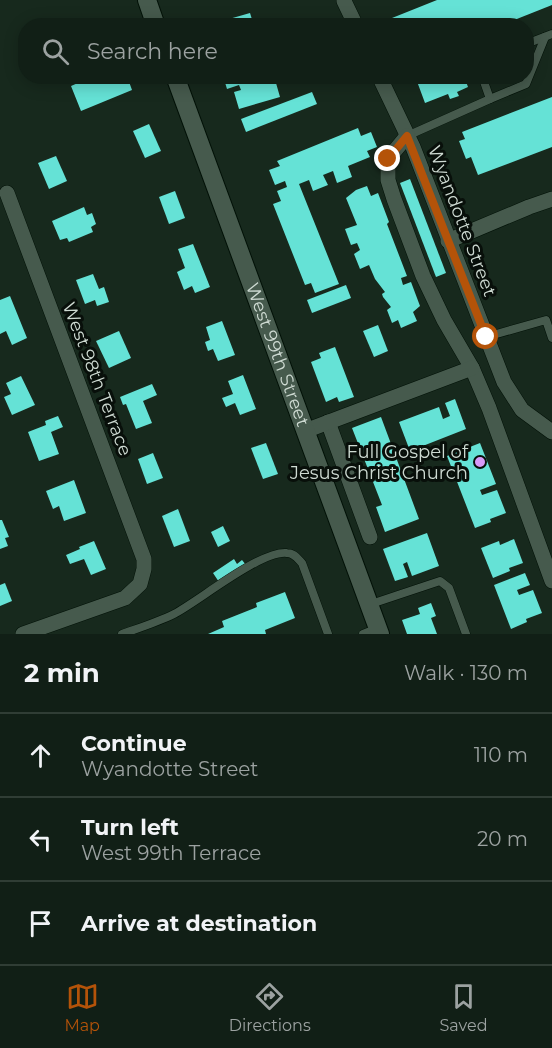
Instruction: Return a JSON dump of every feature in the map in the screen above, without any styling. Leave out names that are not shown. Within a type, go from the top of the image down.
[{"type":"street","points":[[147,0],[153,18]]},
{"type":"street","points":[[339,0],[345,0],[353,18]]},
{"type":"street","name":"West 99th Street","points":[[178,84],[369,605],[374,632]]},
{"type":"street","name":"Wyandotte Street","points":[[384,84],[407,136],[504,382],[522,410],[552,432]]},
{"type":"street","points":[[407,136],[388,159],[388,180],[394,199],[423,276],[444,320],[472,368],[552,581]]},
{"type":"street","name":"West 98th Terrace","points":[[7,193],[144,558],[144,570],[140,584],[125,598],[24,634]]},
{"type":"street","points":[[448,240],[552,199]]},
{"type":"street","points":[[305,431],[472,368]]},
{"type":"street","points":[[328,422],[370,537]]},
{"type":"lane","points":[[534,67],[548,36]]},
{"type":"lane","points":[[485,84],[490,99]]},
{"type":"lane","points":[[407,136],[526,84]]},
{"type":"lane","points":[[486,337],[546,320],[552,338]]},
{"type":"lane","points":[[122,634],[173,614],[253,564],[285,552],[294,554],[302,563],[328,634]]},
{"type":"lane","points":[[369,605],[440,581],[449,588],[466,634]]},
{"type":"building","points":[[437,0],[552,0],[552,5],[519,18],[392,18]]},
{"type":"building","points":[[250,13],[252,18],[232,18]]},
{"type":"building","points":[[76,84],[130,84],[132,90],[81,111],[71,86]]},
{"type":"building","points":[[225,84],[276,84],[280,97],[239,109],[234,92],[241,90],[239,85],[227,89]]},
{"type":"building","points":[[418,84],[467,84],[468,87],[457,92],[459,96],[450,99],[448,94],[425,103]]},
{"type":"building","points":[[312,92],[317,104],[246,132],[241,119]]},
{"type":"building","points":[[552,97],[552,147],[478,175],[471,157],[466,159],[459,141],[465,139],[462,132]]},
{"type":"building","points":[[149,124],[161,151],[145,158],[133,131]]},
{"type":"building","points":[[358,128],[361,136],[371,132],[377,147],[367,151],[370,157],[348,166],[352,177],[337,183],[333,171],[323,175],[328,185],[313,191],[309,180],[299,184],[339,284],[315,293],[311,283],[305,285],[273,204],[281,201],[277,191],[287,187],[285,181],[275,185],[269,170],[280,166],[277,161]]},
{"type":"building","points":[[56,156],[67,181],[49,189],[38,163]]},
{"type":"building","points":[[410,179],[446,273],[436,277],[400,183]]},
{"type":"building","points":[[367,186],[371,196],[378,193],[407,276],[401,278],[403,285],[411,282],[420,306],[413,312],[417,321],[401,328],[398,320],[392,323],[387,310],[391,307],[383,297],[382,294],[385,292],[375,279],[369,265],[360,269],[354,254],[360,250],[357,243],[351,245],[345,229],[357,225],[346,198],[356,190]]},
{"type":"building","points":[[175,191],[185,218],[169,224],[159,197]]},
{"type":"building","points":[[84,207],[87,215],[92,213],[96,224],[91,227],[93,232],[69,242],[67,238],[60,240],[52,221]]},
{"type":"building","points":[[193,244],[210,287],[195,293],[192,286],[184,290],[177,272],[185,268],[178,249]]},
{"type":"building","points":[[93,274],[99,289],[104,287],[109,302],[97,306],[95,300],[85,304],[76,280]]},
{"type":"building","points":[[346,285],[351,298],[312,313],[307,300]]},
{"type":"building","points":[[10,296],[27,338],[12,345],[6,331],[0,334],[0,300]]},
{"type":"building","points":[[222,321],[235,355],[218,361],[213,349],[208,351],[205,342],[210,340],[206,327]]},
{"type":"building","points":[[378,325],[388,351],[374,357],[363,331]]},
{"type":"building","points":[[119,331],[131,358],[109,368],[96,341]]},
{"type":"building","points":[[335,347],[354,397],[339,402],[337,397],[326,402],[311,362],[321,358],[319,353]]},
{"type":"building","points":[[243,375],[256,409],[240,415],[235,403],[226,407],[222,398],[233,394],[228,381]]},
{"type":"building","points":[[21,376],[35,405],[12,415],[4,397],[11,394],[6,383]]},
{"type":"building","points":[[152,384],[157,395],[143,401],[152,423],[136,429],[126,404],[123,405],[120,397]]},
{"type":"building","points":[[455,399],[466,429],[410,451],[399,422],[439,407],[443,419],[450,416],[445,403]]},
{"type":"building","points":[[58,416],[63,427],[51,432],[59,454],[39,461],[28,432],[46,425],[45,421]]},
{"type":"building","points":[[381,417],[419,519],[385,532],[376,507],[382,505],[352,428]]},
{"type":"building","points":[[266,443],[278,474],[263,479],[251,448]]},
{"type":"building","points":[[480,443],[496,484],[480,490],[482,495],[497,490],[506,513],[475,528],[447,456]]},
{"type":"building","points":[[153,453],[163,478],[147,484],[138,459]]},
{"type":"building","points":[[74,480],[86,513],[64,521],[59,506],[53,509],[46,491]]},
{"type":"building","points":[[178,509],[190,541],[174,547],[162,516]]},
{"type":"building","points":[[0,520],[9,537],[5,538],[8,546],[0,549]]},
{"type":"building","points":[[223,526],[230,541],[218,547],[211,532]]},
{"type":"building","points":[[427,533],[439,566],[412,576],[407,562],[403,564],[408,577],[395,581],[383,549]]},
{"type":"building","points":[[514,539],[523,563],[493,578],[481,548],[499,541],[500,545]]},
{"type":"building","points":[[94,541],[106,569],[91,575],[84,559],[70,564],[66,555]]},
{"type":"building","points":[[234,559],[237,564],[242,560],[246,565],[219,582],[213,573]]},
{"type":"building","points":[[525,573],[530,585],[517,590],[519,595],[533,590],[542,613],[526,619],[527,622],[511,629],[494,585]]},
{"type":"building","points":[[5,583],[12,601],[0,606],[0,585]]},
{"type":"building","points":[[285,592],[295,618],[265,630],[266,634],[208,634],[224,627],[222,621],[257,607],[256,603]]},
{"type":"building","points":[[431,603],[436,616],[431,618],[437,634],[407,634],[402,620],[420,614],[418,608]]},
{"type":"place","name":"Full Gospel of Jesus Christ Church","points":[[480,462]]},
{"type":"route","points":[[388,159],[407,136],[486,337]]}]
